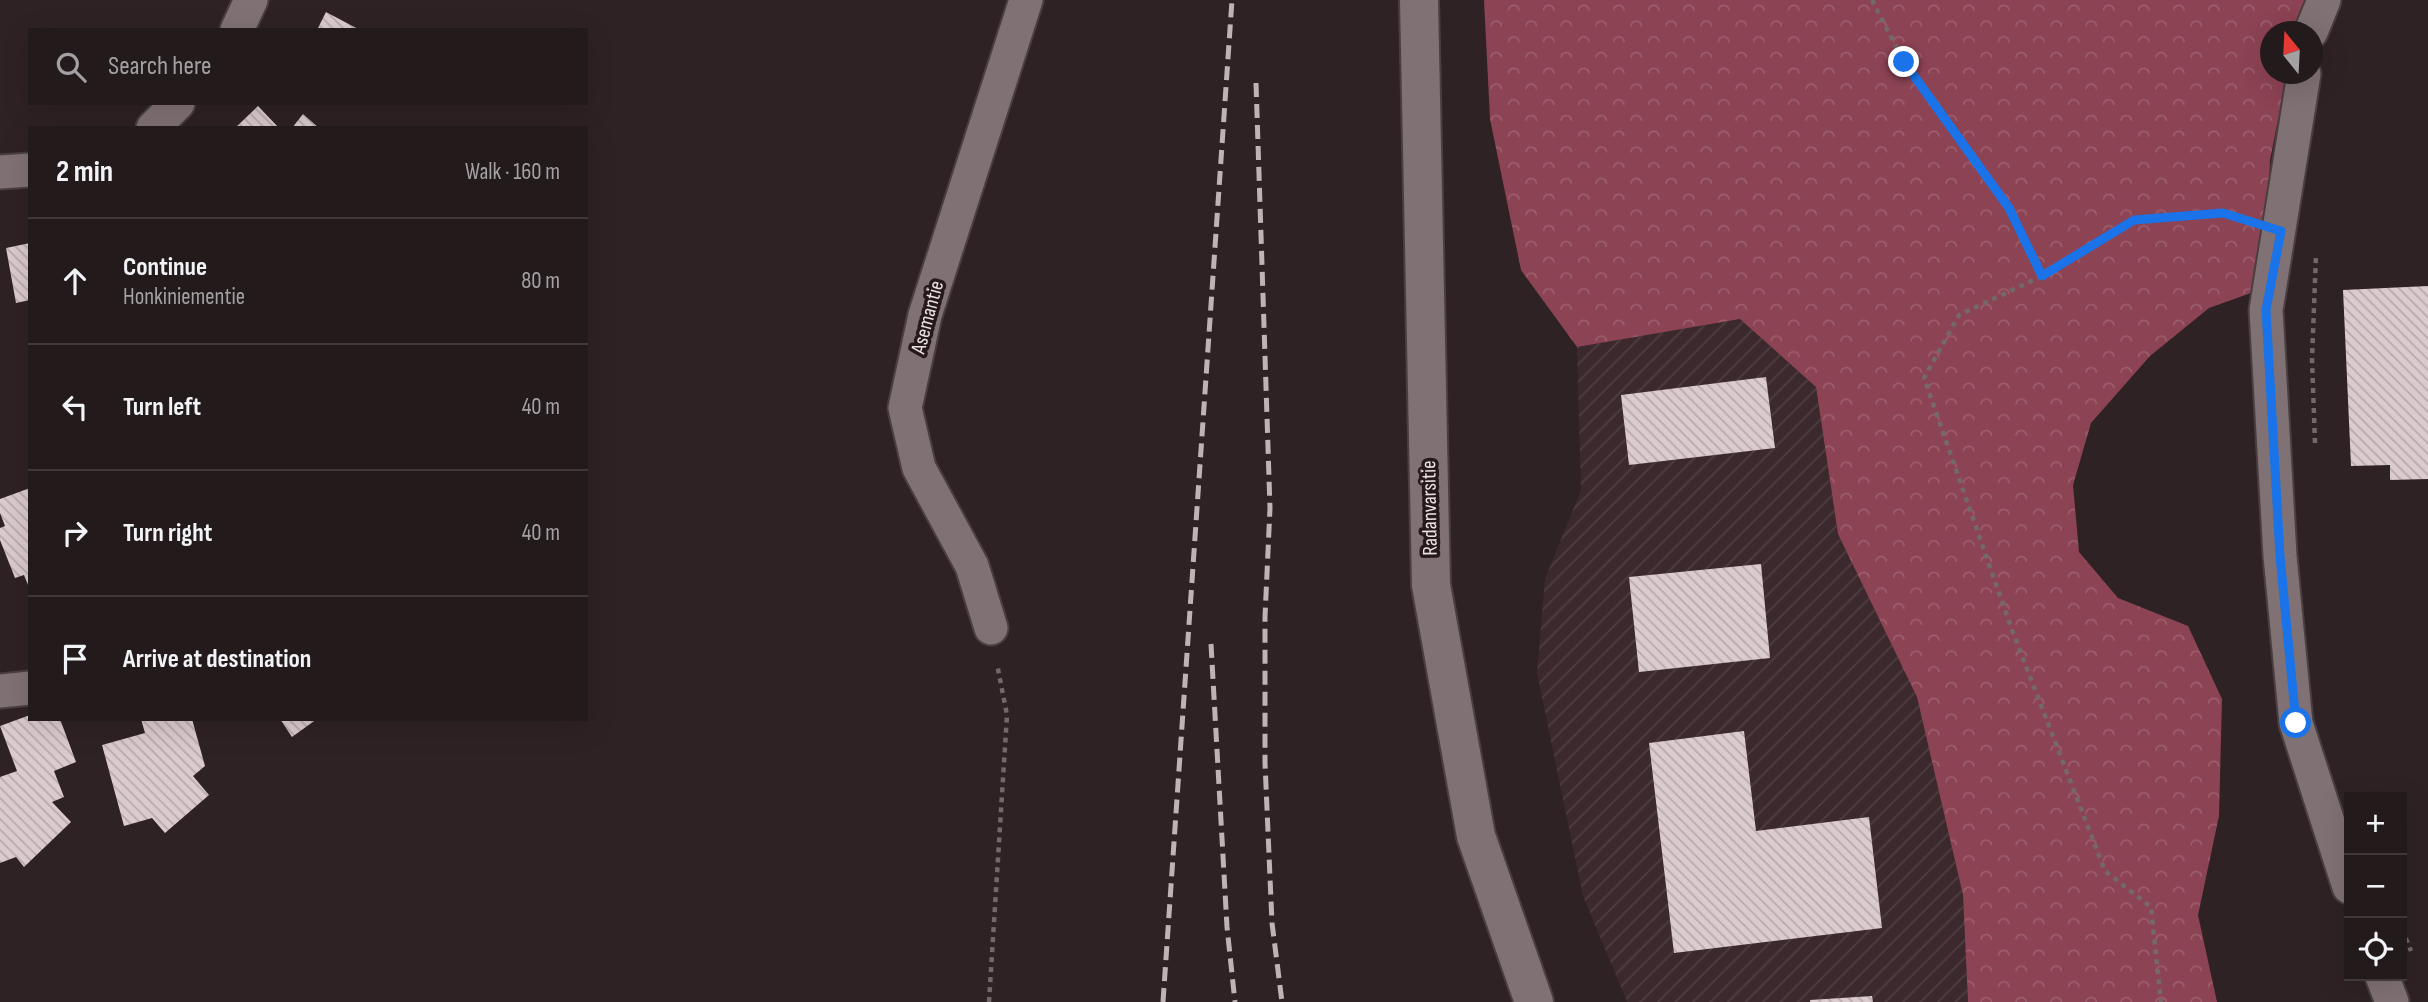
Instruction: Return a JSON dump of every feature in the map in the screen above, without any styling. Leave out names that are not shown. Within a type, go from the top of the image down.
[{"type":"street","points":[[238,28],[251,0]]},
{"type":"street","name":"Asemantie","points":[[990,628],[972,566],[919,468],[905,408],[925,315],[1026,0]]},
{"type":"street","name":"Radanvarsitie","points":[[1419,0],[1431,585],[1476,836],[1534,1002]]},
{"type":"street","points":[[2315,21],[2324,0]]},
{"type":"street","points":[[2303,84],[2281,231],[2266,310],[2280,556],[2296,723],[2344,872]]},
{"type":"street","points":[[155,126],[176,105]]},
{"type":"street","points":[[0,172],[28,170]]},
{"type":"street","points":[[0,691],[28,688]]},
{"type":"street","points":[[2384,981],[2392,1002]]},
{"type":"path","points":[[1872,0],[1904,62],[2009,208],[2042,276]]},
{"type":"path","points":[[2161,1002],[2151,907],[2105,872],[2012,630],[1924,378],[1959,315],[2042,276],[2134,220],[2223,213],[2281,231]]},
{"type":"path","points":[[2315,454],[2312,359],[2316,253]]},
{"type":"path","points":[[989,1002],[1007,715],[990,628]]},
{"type":"shaded area","points":[[1740,319],[1816,387],[1838,534],[1917,697],[1963,895],[1968,1002],[1627,1002],[1583,896],[1537,673],[1545,579],[1581,490],[1577,347]]},
{"type":"green space","points":[[1484,0],[2307,0],[2299,21],[2260,21],[2260,84],[2285,84],[2270,160],[2265,288],[2209,308],[2150,356],[2091,423],[2073,485],[2079,552],[2118,598],[2188,626],[2222,699],[2219,816],[2198,915],[2217,1002],[1968,1002],[1963,895],[1917,697],[1838,534],[1816,387],[1740,319],[1577,347],[1521,270],[1490,119]]},
{"type":"building","points":[[326,12],[356,28],[318,28]]},
{"type":"building","points":[[258,106],[277,126],[237,126]]},
{"type":"building","points":[[303,114],[317,126],[294,126]]},
{"type":"building","points":[[28,243],[28,300],[16,303],[6,248]]},
{"type":"building","points":[[2428,286],[2428,479],[2390,480],[2390,465],[2351,466],[2343,290]]},
{"type":"building","points":[[1766,377],[1775,448],[1629,465],[1621,395]]},
{"type":"building","points":[[28,489],[28,585],[24,575],[15,578],[0,540],[0,528],[5,526],[0,513],[0,499]]},
{"type":"building","points":[[1761,564],[1770,658],[1639,672],[1629,577]]},
{"type":"building","points":[[28,716],[28,721],[61,721],[76,762],[54,771],[64,797],[52,802],[71,822],[24,867],[16,857],[0,863],[0,777],[17,771],[0,726]]},
{"type":"building","points":[[142,721],[193,721],[205,766],[193,776],[209,795],[165,833],[152,818],[124,826],[102,745],[145,733]]},
{"type":"building","points":[[281,721],[314,721],[292,737]]},
{"type":"building","points":[[1744,731],[1756,831],[1869,817],[1882,928],[1674,953],[1649,743]]},
{"type":"building","points":[[1872,996],[1873,1002],[1810,1002],[1810,1000]]},
{"type":"railway","points":[[1163,1002],[1232,0]]},
{"type":"railway","points":[[1256,83],[1270,508],[1265,617],[1265,763],[1272,923],[1282,1002]]},
{"type":"railway","points":[[1211,644],[1227,927],[1235,1002]]},
{"type":"route","points":[[1904,62],[2009,208],[2042,276],[2134,220],[2223,213],[2281,231],[2266,310],[2280,556],[2296,723]]}]
